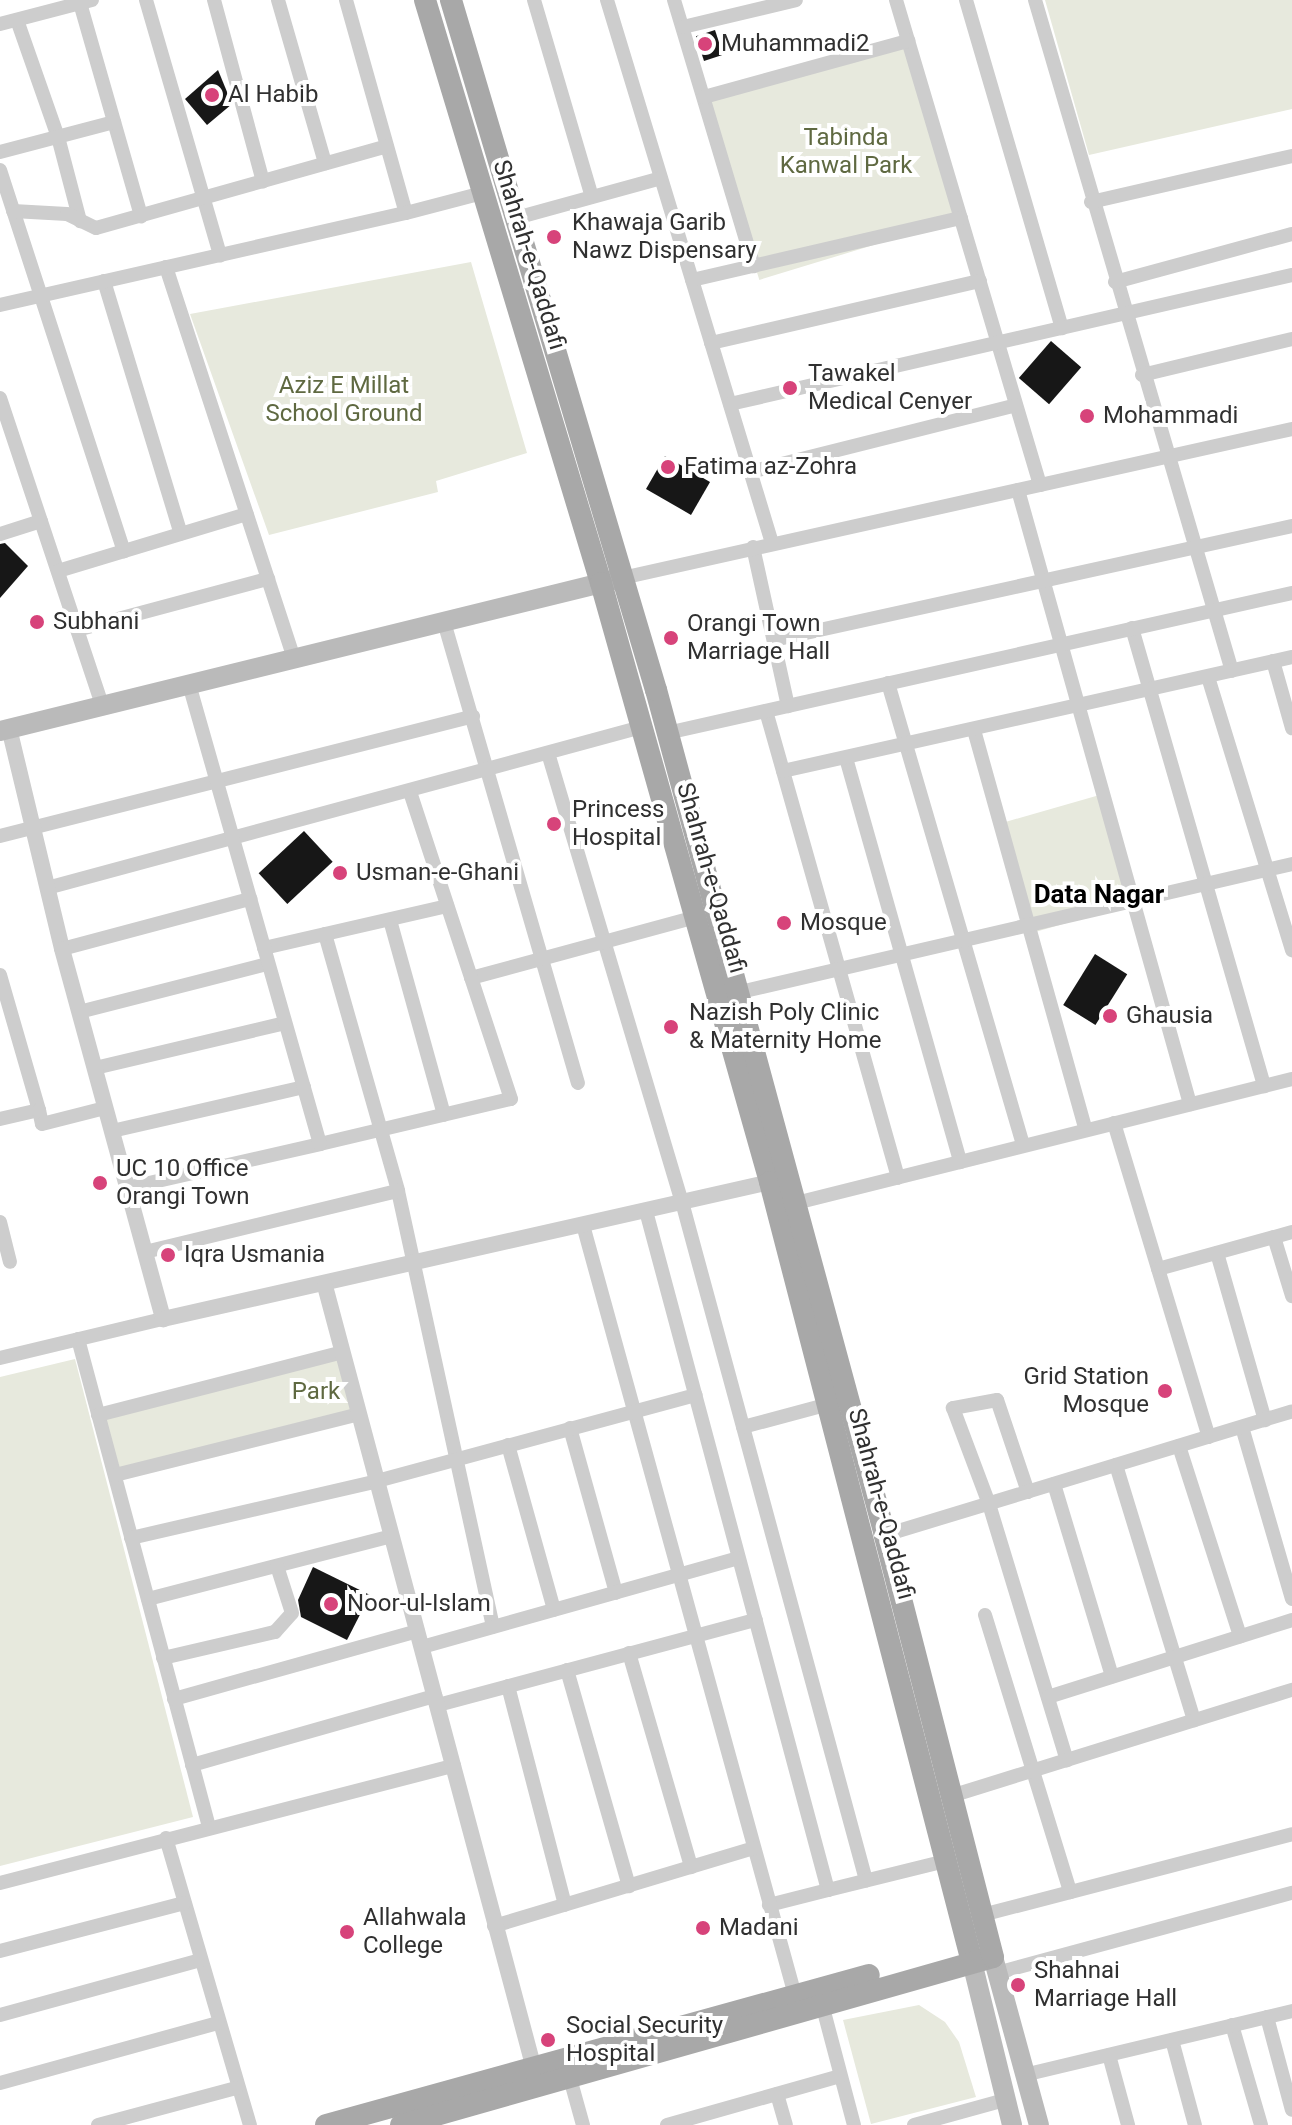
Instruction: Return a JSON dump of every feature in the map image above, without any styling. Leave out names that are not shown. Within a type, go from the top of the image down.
[{"type":"main road","name":"Shahrah-e-Qaddafi","points":[[425,0],[483,193],[612,581],[667,733],[792,1204],[885,1535],[982,1915],[984,1957]]},
{"type":"main road","name":"Shahrah-e-Qaddafi","points":[[451,0],[516,218],[612,581],[642,727],[770,1182],[945,1861],[984,1957]]},
{"type":"main road","points":[[4,730],[612,581]]},
{"type":"main road","points":[[401,2125],[795,1995],[984,1957]]},
{"type":"main road","points":[[567,2069],[822,2004],[984,1957]]},
{"type":"main road","points":[[984,1957],[1039,2125]]},
{"type":"main road","points":[[984,1957],[1005,2100],[1012,2125]]},
{"type":"main road","points":[[337,2124],[537,2078]]},
{"type":"street","points":[[146,0],[220,255]]},
{"type":"street","points":[[214,0],[263,181]]},
{"type":"street","points":[[278,0],[325,163]]},
{"type":"street","points":[[346,0],[406,213]]},
{"type":"street","points":[[534,0],[592,197]]},
{"type":"street","points":[[607,0],[772,543]]},
{"type":"street","points":[[674,0],[754,266]]},
{"type":"street","points":[[683,27],[796,0]]},
{"type":"street","points":[[896,0],[1040,485]]},
{"type":"street","points":[[966,0],[1062,328]]},
{"type":"street","points":[[1035,0],[1166,458],[1198,548],[1232,671]]},
{"type":"street","points":[[0,24],[86,2],[114,122],[141,216]]},
{"type":"street","points":[[17,20],[58,137],[80,221]]},
{"type":"street","points":[[704,97],[908,41]]},
{"type":"street","points":[[0,152],[114,122]]},
{"type":"street","points":[[13,211],[67,214],[96,228],[387,146]]},
{"type":"street","points":[[1091,202],[1292,156]]},
{"type":"street","points":[[0,170],[124,551]]},
{"type":"street","points":[[516,218],[661,178]]},
{"type":"street","points":[[0,305],[483,193]]},
{"type":"street","points":[[692,280],[961,218]]},
{"type":"street","points":[[1115,282],[1292,234]]},
{"type":"street","points":[[166,267],[294,658]]},
{"type":"street","points":[[730,404],[1292,275]]},
{"type":"street","points":[[104,281],[181,534]]},
{"type":"street","points":[[711,343],[980,281]]},
{"type":"street","points":[[1142,375],[1292,339]]},
{"type":"street","points":[[0,398],[102,705]]},
{"type":"street","points":[[750,472],[1016,405]]},
{"type":"street","points":[[612,581],[753,547],[1292,429]]},
{"type":"street","points":[[1018,490],[1190,1104]]},
{"type":"street","points":[[58,571],[247,514]]},
{"type":"street","points":[[0,534],[41,521]]},
{"type":"street","points":[[774,640],[1292,526]]},
{"type":"street","points":[[753,547],[788,706]]},
{"type":"street","points":[[77,630],[268,579]]},
{"type":"street","points":[[667,733],[1292,593]]},
{"type":"street","points":[[444,622],[578,1083]]},
{"type":"street","points":[[1132,628],[1264,1086]]},
{"type":"street","points":[[783,771],[1079,708],[1292,657]]},
{"type":"street","points":[[1273,661],[1292,728]]},
{"type":"street","points":[[1208,677],[1292,950]]},
{"type":"street","points":[[888,683],[1023,1146]]},
{"type":"street","points":[[189,684],[320,1144]]},
{"type":"street","points":[[766,711],[898,1178]]},
{"type":"street","points":[[0,836],[473,716]]},
{"type":"street","points":[[47,888],[642,727]]},
{"type":"street","points":[[4,730],[33,828],[62,949],[163,1319]]},
{"type":"street","points":[[974,730],[1086,1130]]},
{"type":"street","points":[[548,753],[682,1202],[866,1880]]},
{"type":"street","points":[[846,758],[960,1162]]},
{"type":"street","points":[[127,1188],[511,1099],[410,791]]},
{"type":"street","points":[[736,993],[1134,904],[1292,864]]},
{"type":"street","points":[[62,949],[250,899]]},
{"type":"street","points":[[264,948],[447,906]]},
{"type":"street","points":[[471,978],[695,917]]},
{"type":"street","points":[[390,920],[444,1115]]},
{"type":"street","points":[[325,934],[383,1129],[493,1627]]},
{"type":"street","points":[[79,1012],[268,964]]},
{"type":"street","points":[[0,975],[42,1124],[105,1108]]},
{"type":"street","points":[[95,1068],[285,1023]]},
{"type":"street","points":[[792,1204],[1292,1079]]},
{"type":"street","points":[[112,1131],[304,1087]]},
{"type":"street","points":[[0,1119],[39,1110]]},
{"type":"street","points":[[1114,1123],[1209,1437]]},
{"type":"street","points":[[0,1358],[770,1182]]},
{"type":"street","points":[[145,1252],[398,1191]]},
{"type":"street","points":[[646,1211],[828,1890]]},
{"type":"street","points":[[0,1222],[10,1262]]},
{"type":"street","points":[[583,1225],[795,1995]]},
{"type":"street","points":[[1158,1269],[1292,1232]]},
{"type":"street","points":[[1274,1237],[1292,1296]]},
{"type":"street","points":[[1217,1253],[1265,1420]]},
{"type":"street","points":[[325,1286],[537,2078]]},
{"type":"street","points":[[78,1339],[209,1827]]},
{"type":"street","points":[[98,1415],[343,1352]]},
{"type":"street","points":[[131,1538],[377,1481],[696,1395]]},
{"type":"street","points":[[1028,1492],[997,1400],[953,1408],[989,1504],[1067,1760]]},
{"type":"street","points":[[743,1427],[829,1404]]},
{"type":"street","points":[[885,1535],[1292,1411]]},
{"type":"street","points":[[115,1475],[359,1414]]},
{"type":"street","points":[[1242,1427],[1292,1599]]},
{"type":"street","points":[[570,1428],[616,1593]]},
{"type":"street","points":[[508,1445],[554,1610]]},
{"type":"street","points":[[1179,1446],[1240,1636]]},
{"type":"street","points":[[1116,1465],[1194,1720]]},
{"type":"street","points":[[1054,1484],[1112,1676]]},
{"type":"street","points":[[148,1599],[392,1536]]},
{"type":"street","points":[[174,1699],[420,1639],[493,1627],[738,1558]]},
{"type":"street","points":[[163,1658],[275,1632],[292,1613],[277,1566]]},
{"type":"street","points":[[985,1615],[1070,1892]]},
{"type":"street","points":[[192,1765],[756,1620]]},
{"type":"street","points":[[1048,1697],[1292,1620]]},
{"type":"street","points":[[629,1653],[691,1867]]},
{"type":"street","points":[[567,1670],[629,1886]]},
{"type":"street","points":[[508,1686],[565,1905]]},
{"type":"street","points":[[951,1796],[1292,1690]]},
{"type":"street","points":[[0,1883],[454,1766]]},
{"type":"street","points":[[982,1915],[1292,1834]]},
{"type":"street","points":[[166,1838],[236,2088],[250,2125]]},
{"type":"street","points":[[494,1926],[754,1848]]},
{"type":"street","points":[[769,1905],[945,1861]]},
{"type":"street","points":[[984,1957],[1292,1893]]},
{"type":"street","points":[[0,1951],[184,1903]]},
{"type":"street","points":[[0,2015],[201,1960]]},
{"type":"street","points":[[822,2004],[854,2125]]},
{"type":"street","points":[[1024,2075],[1292,2011]]},
{"type":"street","points":[[1267,2017],[1292,2110]]},
{"type":"street","points":[[0,2083],[218,2023]]},
{"type":"street","points":[[1232,2025],[1261,2125]]},
{"type":"street","points":[[1172,2040],[1195,2125]]},
{"type":"street","points":[[1109,2055],[1128,2125]]},
{"type":"street","points":[[567,2069],[583,2125]]},
{"type":"street","points":[[667,2125],[717,2118],[777,2094],[840,2076]]},
{"type":"street","points":[[98,2125],[236,2088]]},
{"type":"street","points":[[777,2094],[786,2125]]},
{"type":"street","points":[[914,2125],[957,2119],[1005,2100]]},
{"type":"green space","points":[[1045,0],[1292,0],[1292,109],[1089,155]]},
{"type":"green space","name":"Tabinda Kanwal Park","points":[[908,41],[962,218],[759,280],[705,103]]},
{"type":"green space","name":"Aziz E Millat School Ground","points":[[471,262],[527,453],[436,481],[438,492],[269,535],[190,314]]},
{"type":"green space","points":[[1103,794],[1134,904],[1033,933],[1002,823]]},
{"type":"green space","name":"Park","points":[[343,1352],[358,1414],[113,1475],[98,1413]]},
{"type":"green space","points":[[75,1359],[193,1817],[0,1866],[0,1377]]},
{"type":"green space","points":[[919,2005],[945,2022],[959,2042],[976,2097],[871,2124],[843,2020]]},
{"type":"building","name":"Muhammadi2","points":[[715,30],[723,55],[704,61],[696,36]]},
{"type":"building","name":"Al Habib","points":[[218,70],[232,104],[207,125],[185,99]]},
{"type":"building","points":[[1051,341],[1081,367],[1049,404],[1019,378]]},
{"type":"building","points":[[665,456],[710,482],[691,515],[646,489]]},
{"type":"building","points":[[5,543],[28,566],[0,598],[0,544]]},
{"type":"building","points":[[304,831],[333,862],[287,904],[259,873]]},
{"type":"building","points":[[1095,954],[1127,974],[1095,1025],[1063,1005]]},
{"type":"building","name":"Noor-ul-Islam","points":[[313,1567],[370,1595],[347,1640],[301,1617],[298,1600]]},
{"type":"place","name":"Muhammadi2","points":[[705,44]]},
{"type":"place","name":"Al Habib","points":[[212,95]]},
{"type":"place","name":"Khawaja Garib Nawz Dispensary","points":[[554,237]]},
{"type":"place","name":"Tawakel Medical Cenyer","points":[[790,388]]},
{"type":"place","name":"Mohammadi","points":[[1087,416]]},
{"type":"place","name":"Fatima az-Zohra","points":[[668,467]]},
{"type":"place","name":"Subhani","points":[[37,622]]},
{"type":"place","name":"Orangi Town Marriage Hall","points":[[671,638]]},
{"type":"place","name":"Princess Hospital","points":[[554,824]]},
{"type":"place","name":"Usman-e-Ghani","points":[[340,873]]},
{"type":"place","name":"Mosque","points":[[784,923]]},
{"type":"place","name":"Ghausia","points":[[1110,1016]]},
{"type":"place","name":"Nazish Poly Clinic & Maternity Home","points":[[671,1027]]},
{"type":"place","name":"UC 10 Office Orangi Town","points":[[100,1183]]},
{"type":"place","name":"Iqra Usmania","points":[[168,1255]]},
{"type":"place","name":"Grid Station Mosque","points":[[1165,1391]]},
{"type":"place","name":"Noor-ul-Islam","points":[[331,1604]]},
{"type":"place","name":"Madani","points":[[703,1928]]},
{"type":"place","name":"Allahwala College","points":[[347,1932]]},
{"type":"place","name":"Shahnai Marriage Hall","points":[[1018,1985]]},
{"type":"place","name":"Social Security Hospital","points":[[548,2040]]},
{"type":"district","name":"Data Nagar","points":[[1099,895]]}]
